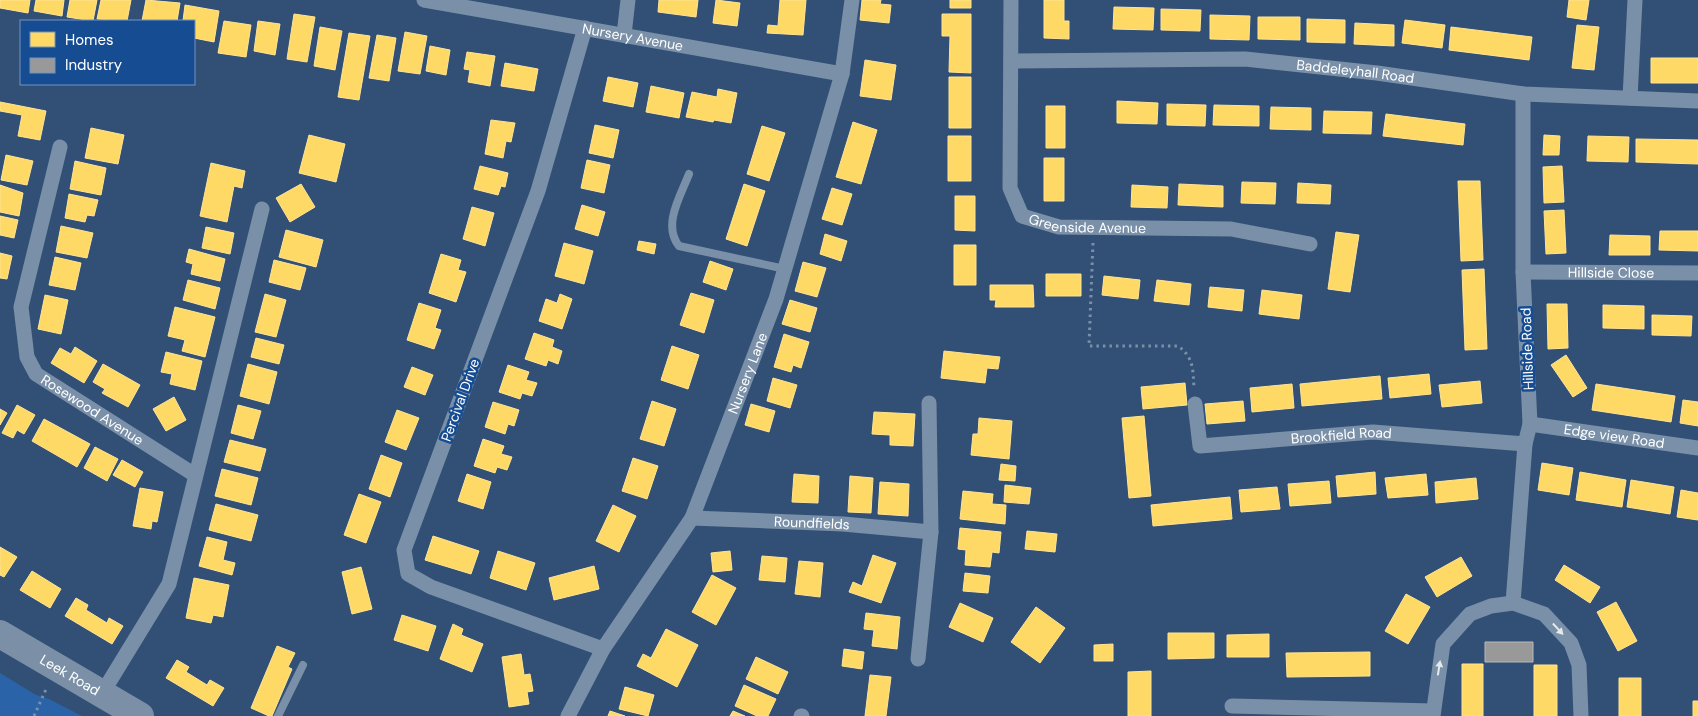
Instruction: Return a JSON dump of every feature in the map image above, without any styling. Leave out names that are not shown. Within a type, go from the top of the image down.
[{"type":"highway","name":"Leek Road","points":[[0,634],[103,692],[140,716]]},
{"type":"street","name":"Nursery Avenue","points":[[424,0],[842,74]]},
{"type":"street","points":[[624,35],[628,0]]},
{"type":"street","name":"Nursery Lane","points":[[568,716],[603,649],[692,518],[776,299],[842,74],[852,0]]},
{"type":"street","name":"Greenside Avenue","points":[[1011,0],[1010,188],[1022,216],[1059,227],[1231,229],[1310,244]]},
{"type":"street","points":[[1630,98],[1635,0]]},
{"type":"street","name":"Percival Drive","points":[[584,28],[538,191],[404,550],[408,574],[431,587],[603,649]]},
{"type":"street","name":"Baddeleyhall Road","points":[[1011,61],[1245,59],[1377,74],[1523,94],[1698,101]]},
{"type":"street","name":"Hillside Road","points":[[1514,603],[1525,444],[1530,424],[1523,272],[1523,94]]},
{"type":"street","name":"Rosewood Avenue","points":[[60,147],[21,307],[27,357],[36,374],[195,475]]},
{"type":"street","points":[[103,692],[169,584],[262,209]]},
{"type":"street","name":"Hillside Close","points":[[1523,272],[1698,272]]},
{"type":"street","points":[[918,659],[931,532],[930,403]]},
{"type":"street","name":"Brookfield Road","points":[[1195,404],[1200,446],[1373,432],[1525,444]]},
{"type":"street","name":"Edge view Road","points":[[1530,424],[1698,448]]},
{"type":"street","name":"Roundfields","points":[[692,518],[843,524],[931,532]]},
{"type":"street","points":[[1232,706],[1434,713],[1443,644],[1470,614],[1491,606],[1514,603],[1544,614],[1571,643],[1579,665],[1581,716]]},
{"type":"lane","points":[[689,174],[672,221],[675,241],[679,246],[785,269]]},
{"type":"lane","points":[[278,716],[302,665]]},
{"type":"path","points":[[1094,227],[1089,346],[1178,346],[1187,352],[1192,364],[1195,404]]},
{"type":"path","points":[[34,716],[57,666]]},
{"type":"shaded area","points":[[0,673],[36,695],[49,699],[82,716],[0,716]]},
{"type":"building: Homes","points":[[0,0],[30,0],[28,13],[0,8]]},
{"type":"building: Homes","points":[[36,0],[64,0],[62,16],[34,11]]},
{"type":"building: Homes","points":[[70,0],[97,0],[93,20],[67,17]]},
{"type":"building: Homes","points":[[101,0],[131,0],[127,20],[97,19]]},
{"type":"building: Homes","points":[[146,0],[180,3],[177,20],[142,20]]},
{"type":"building: Homes","points":[[659,0],[698,0],[696,17],[658,12]]},
{"type":"building: Homes","points":[[716,0],[740,3],[737,26],[713,23]]},
{"type":"building: Homes","points":[[780,0],[806,0],[803,35],[767,33],[768,25],[778,26]]},
{"type":"building: Homes","points":[[862,0],[881,0],[880,4],[891,5],[889,23],[860,20]]},
{"type":"building: Homes","points":[[950,0],[971,0],[971,8],[950,8]]},
{"type":"building: Homes","points":[[1044,0],[1064,0],[1064,21],[1069,21],[1069,39],[1044,38]]},
{"type":"building: Homes","points":[[1569,0],[1589,0],[1586,20],[1567,17]]},
{"type":"building: Homes","points":[[185,5],[219,11],[214,42],[195,38],[195,20],[183,20]]},
{"type":"building: Homes","points":[[1114,7],[1154,8],[1153,30],[1113,29]]},
{"type":"building: Homes","points":[[1161,9],[1201,10],[1200,31],[1161,30]]},
{"type":"building: Homes","points":[[294,14],[315,17],[307,62],[287,59]]},
{"type":"building: Homes","points":[[942,14],[971,14],[971,73],[949,72],[950,36],[942,36]]},
{"type":"building: Homes","points":[[1210,15],[1250,16],[1249,40],[1210,39]]},
{"type":"building: Homes","points":[[1258,17],[1300,17],[1300,40],[1258,39]]},
{"type":"building: Homes","points":[[1307,19],[1345,20],[1345,43],[1307,42]]},
{"type":"building: Homes","points":[[1405,20],[1445,25],[1442,48],[1402,43]]},
{"type":"building: Homes","points":[[224,21],[251,25],[246,57],[218,53]]},
{"type":"building: Homes","points":[[258,21],[280,24],[275,55],[254,51]]},
{"type":"building: Homes","points":[[1355,23],[1394,25],[1394,46],[1354,44]]},
{"type":"building: Homes","points":[[1577,25],[1599,27],[1594,70],[1572,68]]},
{"type":"building: Homes","points":[[320,27],[342,31],[335,70],[314,66]]},
{"type":"building: Homes","points":[[1451,27],[1532,37],[1529,60],[1449,50]]},
{"type":"building: Homes","points":[[405,32],[427,36],[420,74],[398,71]]},
{"type":"building: Homes","points":[[349,33],[370,36],[359,100],[338,97]]},
{"type":"building: Homes","points":[[377,35],[396,38],[389,81],[369,78]]},
{"type":"building: Homes","points":[[430,46],[450,50],[446,75],[426,71]]},
{"type":"building: Homes","points":[[467,52],[495,56],[490,86],[468,82],[470,70],[464,69]]},
{"type":"building: Homes","points":[[1651,58],[1698,58],[1698,83],[1651,83]]},
{"type":"building: Homes","points":[[865,60],[896,65],[891,100],[860,96]]},
{"type":"building: Homes","points":[[505,63],[538,69],[534,91],[501,86]]},
{"type":"building: Homes","points":[[608,77],[638,83],[633,107],[603,101]]},
{"type":"building: Homes","points":[[949,77],[971,77],[971,128],[949,128]]},
{"type":"building: Homes","points":[[651,86],[684,93],[679,118],[646,112]]},
{"type":"building: Homes","points":[[718,89],[737,93],[731,123],[686,117],[692,92],[717,97]]},
{"type":"building: Homes","points":[[1117,101],[1158,103],[1157,124],[1117,123]]},
{"type":"building: Homes","points":[[0,102],[46,111],[40,140],[18,136],[22,115],[0,111]]},
{"type":"building: Homes","points":[[1167,104],[1206,105],[1205,126],[1167,125]]},
{"type":"building: Homes","points":[[1214,105],[1259,106],[1259,126],[1213,125]]},
{"type":"building: Homes","points":[[1046,106],[1065,106],[1065,148],[1046,148]]},
{"type":"building: Homes","points":[[1271,107],[1311,108],[1311,130],[1270,129]]},
{"type":"building: Homes","points":[[1324,111],[1372,112],[1371,134],[1323,133]]},
{"type":"building: Homes","points":[[1386,114],[1465,124],[1463,145],[1383,136]]},
{"type":"building: Homes","points":[[491,120],[515,123],[511,142],[506,141],[503,158],[485,154]]},
{"type":"building: Homes","points":[[853,122],[877,130],[861,184],[836,177]]},
{"type":"building: Homes","points":[[595,125],[619,130],[613,158],[589,153]]},
{"type":"building: Homes","points":[[762,126],[785,133],[769,181],[747,174]]},
{"type":"building: Homes","points":[[91,128],[124,135],[118,164],[85,158]]},
{"type":"building: Homes","points":[[309,135],[345,144],[336,182],[299,173]]},
{"type":"building: Homes","points":[[1544,135],[1560,136],[1559,155],[1543,155]]},
{"type":"building: Homes","points":[[948,136],[971,136],[971,181],[948,181]]},
{"type":"building: Homes","points":[[1588,136],[1629,137],[1628,162],[1587,161]]},
{"type":"building: Homes","points":[[1636,139],[1698,140],[1698,164],[1636,162]]},
{"type":"building: Homes","points":[[6,155],[33,161],[27,185],[1,180]]},
{"type":"building: Homes","points":[[1044,158],[1064,158],[1064,201],[1044,201]]},
{"type":"building: Homes","points":[[587,160],[610,165],[604,193],[581,188]]},
{"type":"building: Homes","points":[[75,161],[106,168],[101,195],[70,189]]},
{"type":"building: Homes","points":[[211,163],[245,171],[242,188],[234,186],[227,222],[200,216]]},
{"type":"building: Homes","points":[[480,166],[508,173],[505,187],[501,186],[498,195],[474,189]]},
{"type":"building: Homes","points":[[1562,166],[1564,202],[1544,203],[1543,167]]},
{"type":"building: Homes","points":[[1458,181],[1480,181],[1483,260],[1461,261]]},
{"type":"building: Homes","points":[[1242,182],[1276,183],[1275,204],[1241,203]]},
{"type":"building: Homes","points":[[1298,183],[1331,185],[1330,204],[1297,203]]},
{"type":"building: Homes","points":[[301,184],[315,207],[290,222],[276,198]]},
{"type":"building: Homes","points":[[744,184],[765,191],[747,246],[726,239]]},
{"type":"building: Homes","points":[[1179,184],[1223,186],[1223,207],[1178,205]]},
{"type":"building: Homes","points":[[0,185],[23,193],[19,216],[0,212]]},
{"type":"building: Homes","points":[[1132,185],[1168,187],[1167,208],[1131,207]]},
{"type":"building: Homes","points":[[832,188],[852,194],[842,225],[822,219]]},
{"type":"building: Homes","points":[[69,194],[98,200],[94,216],[87,215],[85,222],[65,218]]},
{"type":"building: Homes","points":[[955,196],[975,196],[975,231],[955,230]]},
{"type":"building: Homes","points":[[582,205],[605,212],[598,236],[575,229]]},
{"type":"building: Homes","points":[[472,207],[494,213],[485,246],[463,239]]},
{"type":"building: Homes","points":[[1564,210],[1566,253],[1546,254],[1544,211]]},
{"type":"building: Homes","points":[[0,216],[18,220],[14,238],[0,235]]},
{"type":"building: Homes","points":[[61,226],[93,233],[87,258],[56,252]]},
{"type":"building: Homes","points":[[206,227],[234,233],[230,254],[202,248]]},
{"type":"building: Homes","points":[[286,230],[323,240],[316,267],[279,257]]},
{"type":"building: Homes","points":[[1660,231],[1698,231],[1698,251],[1659,250]]},
{"type":"building: Homes","points":[[1336,232],[1359,235],[1350,292],[1328,289]]},
{"type":"building: Homes","points":[[825,234],[847,241],[841,261],[820,254]]},
{"type":"building: Homes","points":[[1610,235],[1650,236],[1650,255],[1609,255]]},
{"type":"building: Homes","points":[[639,241],[656,244],[654,254],[637,250]]},
{"type":"building: Homes","points":[[564,243],[593,251],[584,284],[555,276]]},
{"type":"building: Homes","points":[[954,245],[976,245],[976,285],[954,285]]},
{"type":"building: Homes","points":[[189,249],[225,259],[220,281],[191,274],[193,264],[186,262]]},
{"type":"building: Homes","points":[[0,253],[12,256],[7,279],[0,278]]},
{"type":"building: Homes","points":[[441,254],[461,260],[458,270],[466,272],[456,302],[429,293]]},
{"type":"building: Homes","points":[[55,257],[81,263],[75,290],[49,285]]},
{"type":"building: Homes","points":[[274,260],[306,268],[300,290],[269,282]]},
{"type":"building: Homes","points":[[710,261],[733,269],[726,290],[703,282]]},
{"type":"building: Homes","points":[[803,262],[826,268],[817,297],[795,291]]},
{"type":"building: Homes","points":[[1484,269],[1487,349],[1465,350],[1462,270]]},
{"type":"building: Homes","points":[[1046,274],[1081,274],[1081,296],[1046,296]]},
{"type":"building: Homes","points":[[1104,276],[1140,280],[1138,299],[1102,295]]},
{"type":"building: Homes","points":[[188,280],[220,288],[215,309],[183,300]]},
{"type":"building: Homes","points":[[1157,280],[1191,284],[1189,305],[1154,301]]},
{"type":"building: Homes","points":[[990,285],[1033,285],[1034,307],[995,307],[996,300],[990,300]]},
{"type":"building: Homes","points":[[1210,287],[1244,290],[1242,311],[1208,307]]},
{"type":"building: Homes","points":[[1262,290],[1302,295],[1299,319],[1259,314]]},
{"type":"building: Homes","points":[[691,293],[714,300],[704,333],[680,325]]},
{"type":"building: Homes","points":[[265,294],[286,300],[276,337],[255,332]]},
{"type":"building: Homes","points":[[560,294],[572,299],[562,329],[539,321],[546,299],[557,303]]},
{"type":"building: Homes","points":[[45,295],[68,300],[61,334],[38,329]]},
{"type":"building: Homes","points":[[790,300],[817,308],[810,332],[782,324]]},
{"type":"building: Homes","points":[[419,303],[441,310],[435,328],[441,330],[434,349],[407,340]]},
{"type":"building: Homes","points":[[1547,304],[1567,304],[1568,348],[1548,349]]},
{"type":"building: Homes","points":[[1603,305],[1644,306],[1644,329],[1603,328]]},
{"type":"building: Homes","points":[[175,307],[215,317],[205,357],[182,351],[185,340],[168,336]]},
{"type":"building: Homes","points":[[1652,315],[1692,316],[1691,336],[1652,335]]},
{"type":"building: Homes","points":[[534,333],[554,340],[552,347],[562,351],[558,364],[548,360],[546,366],[525,359]]},
{"type":"building: Homes","points":[[784,334],[809,342],[801,368],[793,365],[791,372],[774,367]]},
{"type":"building: Homes","points":[[256,338],[284,345],[279,364],[251,357]]},
{"type":"building: Homes","points":[[672,346],[699,355],[688,389],[661,380]]},
{"type":"building: Homes","points":[[75,347],[97,361],[84,383],[51,363],[60,348],[71,354]]},
{"type":"building: Homes","points":[[944,351],[1000,357],[998,369],[987,368],[985,383],[941,378]]},
{"type":"building: Homes","points":[[166,352],[202,361],[195,390],[170,384],[172,374],[161,372]]},
{"type":"building: Homes","points":[[1566,355],[1587,388],[1573,397],[1551,365]]},
{"type":"building: Homes","points":[[103,364],[140,385],[128,407],[102,393],[105,389],[93,382]]},
{"type":"building: Homes","points":[[248,364],[277,372],[269,404],[240,396]]},
{"type":"building: Homes","points":[[508,365],[529,372],[526,380],[537,383],[532,396],[522,393],[520,399],[499,392]]},
{"type":"building: Homes","points":[[412,367],[433,375],[425,395],[404,387]]},
{"type":"building: Homes","points":[[1429,374],[1431,394],[1390,398],[1388,378]]},
{"type":"building: Homes","points":[[1380,376],[1382,399],[1302,406],[1300,384]]},
{"type":"building: Homes","points":[[773,378],[797,385],[790,408],[767,401]]},
{"type":"building: Homes","points":[[1480,381],[1482,403],[1442,407],[1439,385]]},
{"type":"building: Homes","points":[[1185,383],[1187,405],[1143,409],[1141,387]]},
{"type":"building: Homes","points":[[1292,384],[1294,408],[1252,412],[1250,388]]},
{"type":"building: Homes","points":[[1596,384],[1675,396],[1671,422],[1592,410]]},
{"type":"building: Homes","points":[[174,397],[186,420],[166,431],[153,409]]},
{"type":"building: Homes","points":[[1683,400],[1698,402],[1698,426],[1680,423]]},
{"type":"building: Homes","points":[[652,401],[676,409],[664,446],[640,439]]},
{"type":"building: Homes","points":[[1243,401],[1245,421],[1207,424],[1205,404]]},
{"type":"building: Homes","points":[[493,402],[519,410],[514,426],[508,424],[505,434],[485,427]]},
{"type":"building: Homes","points":[[751,404],[775,411],[769,432],[745,425]]},
{"type":"building: Homes","points":[[17,405],[35,415],[24,434],[17,430],[13,438],[2,433]]},
{"type":"building: Homes","points":[[238,405],[261,411],[253,439],[231,433]]},
{"type":"building: Homes","points":[[0,409],[7,413],[0,425]]},
{"type":"building: Homes","points":[[397,410],[419,418],[406,450],[385,442]]},
{"type":"building: Homes","points":[[874,412],[915,414],[913,446],[890,445],[890,435],[872,434]]},
{"type":"building: Homes","points":[[1144,416],[1151,496],[1129,498],[1122,418]]},
{"type":"building: Homes","points":[[979,418],[1012,421],[1009,459],[971,455],[973,434],[978,434]]},
{"type":"building: Homes","points":[[44,419],[90,444],[77,467],[32,441]]},
{"type":"building: Homes","points":[[483,439],[504,446],[501,454],[512,457],[507,470],[497,467],[495,473],[474,466]]},
{"type":"building: Homes","points":[[230,440],[266,449],[260,471],[224,462]]},
{"type":"building: Homes","points":[[95,447],[118,459],[107,481],[84,468]]},
{"type":"building: Homes","points":[[381,455],[402,463],[390,497],[369,489]]},
{"type":"building: Homes","points":[[633,458],[658,466],[647,499],[622,491]]},
{"type":"building: Homes","points":[[122,460],[143,472],[135,487],[113,475]]},
{"type":"building: Homes","points":[[1542,463],[1573,468],[1569,495],[1538,490]]},
{"type":"building: Homes","points":[[1001,464],[1016,466],[1015,481],[999,480]]},
{"type":"building: Homes","points":[[222,469],[258,478],[251,505],[215,496]]},
{"type":"building: Homes","points":[[1375,472],[1376,494],[1338,497],[1336,476]]},
{"type":"building: Homes","points":[[1580,472],[1626,480],[1622,507],[1576,500]]},
{"type":"building: Homes","points":[[467,474],[491,482],[483,509],[458,501]]},
{"type":"building: Homes","points":[[794,474],[819,476],[818,503],[792,502]]},
{"type":"building: Homes","points":[[1426,474],[1428,495],[1388,498],[1385,478]]},
{"type":"building: Homes","points":[[850,476],[873,478],[871,513],[848,512]]},
{"type":"building: Homes","points":[[1476,478],[1478,499],[1436,503],[1435,482]]},
{"type":"building: Homes","points":[[1631,480],[1674,487],[1670,514],[1627,507]]},
{"type":"building: Homes","points":[[1329,481],[1331,503],[1290,506],[1288,484]]},
{"type":"building: Homes","points":[[880,482],[909,484],[908,516],[878,514]]},
{"type":"building: Homes","points":[[1005,485],[1031,488],[1029,504],[1004,502]]},
{"type":"building: Homes","points":[[1277,487],[1280,509],[1241,512],[1239,490]]},
{"type":"building: Homes","points":[[140,488],[163,492],[157,522],[152,521],[151,529],[133,526]]},
{"type":"building: Homes","points":[[1681,490],[1698,493],[1698,520],[1677,517]]},
{"type":"building: Homes","points":[[963,491],[993,494],[992,504],[1006,505],[1005,524],[960,519]]},
{"type":"building: Homes","points":[[359,494],[381,502],[366,543],[344,535]]},
{"type":"building: Homes","points":[[1230,497],[1232,519],[1153,526],[1151,505]]},
{"type":"building: Homes","points":[[216,504],[258,515],[251,541],[209,530]]},
{"type":"building: Homes","points":[[613,505],[636,516],[619,552],[596,541]]},
{"type":"building: Homes","points":[[960,528],[1001,532],[999,553],[992,552],[990,567],[965,565],[966,550],[958,549]]},
{"type":"building: Homes","points":[[1027,531],[1057,534],[1055,552],[1025,549]]},
{"type":"building: Homes","points":[[433,536],[479,551],[471,574],[425,560]]},
{"type":"building: Homes","points":[[207,537],[227,542],[223,560],[235,563],[232,575],[199,566]]},
{"type":"building: Homes","points":[[0,547],[17,557],[4,577],[0,575]]},
{"type":"building: Homes","points":[[498,551],[535,563],[526,590],[490,578]]},
{"type":"building: Homes","points":[[730,551],[732,570],[713,572],[711,553]]},
{"type":"building: Homes","points":[[873,555],[896,563],[881,603],[849,592],[853,582],[862,586]]},
{"type":"building: Homes","points":[[762,556],[787,558],[785,582],[759,580]]},
{"type":"building: Homes","points":[[1461,557],[1472,576],[1437,597],[1425,577]]},
{"type":"building: Homes","points":[[799,561],[823,563],[820,597],[795,594]]},
{"type":"building: Homes","points":[[1564,565],[1600,587],[1590,603],[1555,580]]},
{"type":"building: Homes","points":[[594,566],[599,589],[554,600],[549,578]]},
{"type":"building: Homes","points":[[361,567],[372,609],[352,614],[342,572]]},
{"type":"building: Homes","points":[[32,571],[61,589],[50,608],[20,590]]},
{"type":"building: Homes","points":[[965,573],[990,576],[988,593],[963,591]]},
{"type":"building: Homes","points":[[712,575],[736,588],[716,625],[692,612]]},
{"type":"building: Homes","points":[[194,578],[229,585],[223,617],[213,615],[211,623],[186,618]]},
{"type":"building: Homes","points":[[1406,594],[1430,607],[1408,644],[1385,631]]},
{"type":"building: Homes","points":[[76,598],[88,605],[86,610],[107,623],[109,618],[123,626],[112,644],[65,616]]},
{"type":"building: Homes","points":[[1616,602],[1637,641],[1618,651],[1597,612]]},
{"type":"building: Homes","points":[[960,603],[993,618],[983,642],[949,627]]},
{"type":"building: Homes","points":[[1036,607],[1065,628],[1040,663],[1011,642]]},
{"type":"building: Homes","points":[[866,613],[900,617],[897,649],[872,646],[874,630],[864,629]]},
{"type":"building: Homes","points":[[402,615],[436,626],[428,651],[394,640]]},
{"type":"building: Homes","points":[[453,624],[463,629],[461,635],[483,644],[472,672],[440,659]]},
{"type":"building: Homes","points":[[666,629],[698,645],[677,687],[637,666],[643,654],[651,658]]},
{"type":"building: Homes","points":[[1168,633],[1214,633],[1214,658],[1168,659]]},
{"type":"building: Homes","points":[[1269,634],[1269,657],[1227,657],[1227,635]]},
{"type":"building: Homes","points":[[1113,644],[1113,661],[1094,661],[1094,645]]},
{"type":"building: Homes","points":[[277,646],[295,653],[288,667],[292,669],[272,716],[269,716],[251,708]]},
{"type":"building: Homes","points":[[844,649],[864,652],[862,669],[842,666]]},
{"type":"building: Homes","points":[[1370,652],[1370,676],[1287,677],[1286,653]]},
{"type":"building: Homes","points":[[521,654],[524,675],[530,674],[533,691],[527,692],[529,704],[509,707],[502,657]]},
{"type":"building: Homes","points":[[756,657],[788,672],[778,694],[746,679]]},
{"type":"building: Homes","points":[[177,660],[189,667],[186,672],[207,685],[210,680],[224,688],[213,706],[166,678]]},
{"type":"building: Homes","points":[[1462,664],[1483,664],[1483,716],[1462,716]]},
{"type":"building: Homes","points":[[1534,665],[1557,665],[1557,716],[1534,716]]},
{"type":"building: Homes","points":[[1151,671],[1151,716],[1128,716],[1128,672]]},
{"type":"building: Homes","points":[[870,675],[891,677],[886,716],[865,716]]},
{"type":"building: Homes","points":[[1619,678],[1641,678],[1641,716],[1619,716]]},
{"type":"building: Homes","points":[[744,685],[776,699],[768,716],[757,716],[735,706]]},
{"type":"building: Homes","points":[[625,687],[654,695],[648,716],[619,709]]},
{"type":"building: Homes","points":[[1693,701],[1698,701],[1698,716],[1693,716]]},
{"type":"building: Homes","points":[[610,711],[625,716],[608,716]]},
{"type":"building: Homes","points":[[733,711],[745,716],[730,716]]},
{"type":"building: Industry","points":[[1485,642],[1533,642],[1533,662],[1485,662]]}]
